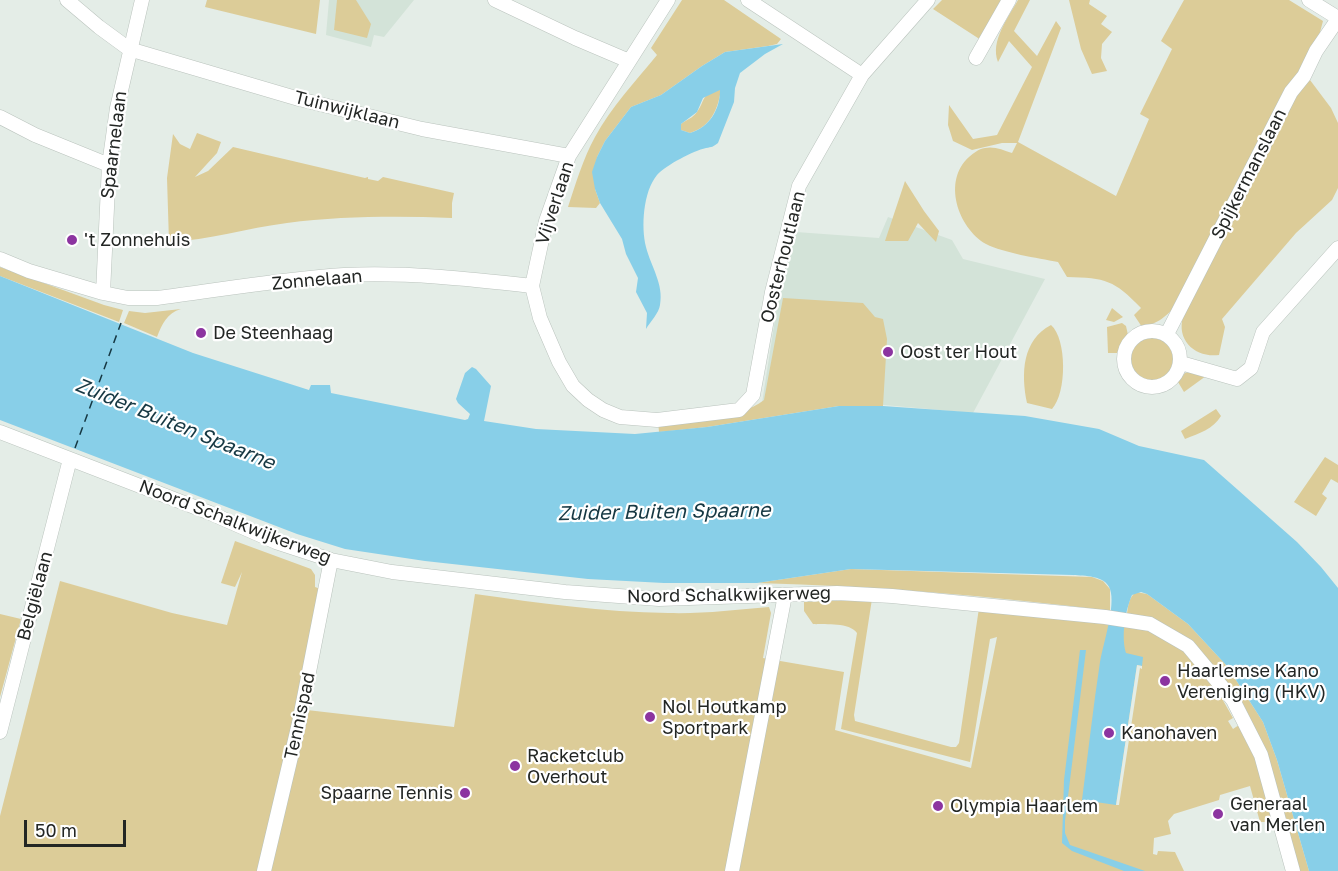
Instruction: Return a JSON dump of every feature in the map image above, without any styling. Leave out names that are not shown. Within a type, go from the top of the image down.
[{"type":"street","name":"Tuinwijklaan","points":[[67,0],[129,49],[299,99],[422,129],[569,156]]},
{"type":"street","name":"Spaarnelaan","points":[[103,293],[109,165],[117,108],[142,0]]},
{"type":"street","points":[[495,0],[629,61]]},
{"type":"street","name":"Vijverlaan","points":[[603,410],[573,386],[559,362],[540,318],[532,286],[546,220],[569,156],[668,0]]},
{"type":"street","points":[[748,0],[862,75]]},
{"type":"street","name":"Oosterhoutlaan","points":[[603,410],[620,417],[657,420],[739,410],[748,402],[753,395],[772,292],[799,186],[862,75],[928,0]]},
{"type":"street","points":[[976,58],[1009,0]]},
{"type":"street","points":[[1309,0],[1338,19]]},
{"type":"street","name":"Spijkermanslaan","points":[[1167,334],[1291,92],[1304,76],[1316,51],[1338,19]]},
{"type":"street","points":[[0,117],[35,135],[109,165]]},
{"type":"street","points":[[1181,363],[1237,379],[1251,368],[1263,332],[1338,248]]},
{"type":"street","name":"Zonnelaan","points":[[0,259],[29,271],[128,298],[157,298],[286,281],[365,275],[452,277],[532,286]]},
{"type":"street","points":[[1147,330],[1167,334],[1178,346],[1181,363],[1173,379],[1156,388],[1136,383],[1125,369],[1123,356],[1131,339],[1147,330]]},
{"type":"street","name":"Noord Schalkwijkerweg","points":[[0,432],[210,513],[276,542],[331,560],[392,572],[616,597],[659,599],[837,593],[892,596],[1105,617],[1150,624],[1188,646],[1233,700],[1261,755],[1293,871]]},
{"type":"street","name":"Belgiëlaan","points":[[0,732],[70,459]]},
{"type":"street","name":"Tennispad","points":[[264,871],[300,723],[331,560]]},
{"type":"street","points":[[732,871],[785,595]]},
{"type":"shaded area","points":[[207,0],[320,0],[316,34],[205,7]]},
{"type":"shaded area","points":[[329,0],[414,0],[384,37],[374,35],[371,47],[326,35]]},
{"type":"shaded area","points":[[337,0],[356,0],[371,24],[367,38],[334,30]]},
{"type":"shaded area","points":[[682,0],[724,0],[781,39],[777,44],[725,52],[661,95],[631,107],[605,141],[597,157],[595,189],[600,203],[596,208],[568,207],[583,162],[601,126],[657,55],[651,48]]},
{"type":"shaded area","points":[[942,0],[1003,0],[981,40],[933,9]]},
{"type":"shaded area","points":[[1018,0],[1030,0],[1014,31],[1037,56],[1056,21],[1061,28],[1018,142],[1116,196],[1149,119],[1140,114],[1172,49],[1161,41],[1184,0],[1289,0],[1323,21],[1319,36],[1181,300],[1168,314],[1154,323],[1142,327],[1134,315],[1141,308],[1116,286],[1091,278],[1067,277],[1058,262],[1011,253],[986,244],[976,237],[961,216],[955,191],[956,178],[961,167],[980,149],[995,148],[1012,153],[1017,143],[1002,143],[972,150],[953,141],[948,125],[949,105],[973,139],[997,135],[1032,67],[1009,41],[998,62],[996,54],[1001,30]]},
{"type":"shaded area","points":[[1069,0],[1090,0],[1089,4],[1107,16],[1101,24],[1112,32],[1102,44],[1101,58],[1107,71],[1092,74],[1081,49]]},
{"type":"shaded area","points":[[1307,76],[1331,108],[1338,123],[1338,188],[1332,200],[1296,233],[1222,319],[1225,327],[1219,355],[1203,354],[1196,351],[1185,340],[1182,333],[1183,317]]},
{"type":"shaded area","points":[[721,89],[718,104],[708,122],[690,133],[681,130],[681,124],[695,114],[704,98]]},
{"type":"shaded area","points":[[197,133],[221,142],[217,153],[195,177],[208,171],[233,147],[368,177],[368,179],[378,181],[383,177],[454,193],[452,218],[328,219],[272,225],[199,239],[169,242],[167,178],[173,134],[180,144],[190,149]]},
{"type":"shaded area","points":[[905,181],[939,231],[936,242],[918,223],[908,241],[885,241]]},
{"type":"shaded area","name":"Oost ter Hout","points":[[888,217],[952,240],[963,259],[1045,279],[973,413],[884,405],[836,404],[760,416],[778,300],[796,232],[879,238]]},
{"type":"shaded area","points":[[0,267],[123,310],[119,322],[0,276]]},
{"type":"shaded area","points":[[783,298],[863,303],[875,317],[883,319],[887,339],[883,406],[839,406],[707,427],[659,432],[658,421],[728,415],[754,407],[764,400]]},
{"type":"shaded area","points":[[1112,308],[1123,317],[1114,322],[1106,320]]},
{"type":"shaded area","points":[[181,309],[172,313],[166,320],[157,337],[124,323],[129,311],[145,313]]},
{"type":"shaded area","points":[[1122,323],[1126,326],[1128,335],[1119,353],[1108,353],[1107,327]]},
{"type":"shaded area","points":[[1051,325],[1060,342],[1063,366],[1060,391],[1052,409],[1027,403],[1024,381],[1029,349],[1041,331]]},
{"type":"shaded area","points":[[1152,338],[1160,339],[1167,344],[1172,351],[1172,367],[1167,374],[1160,379],[1152,380],[1144,379],[1137,374],[1132,367],[1131,359],[1132,351],[1137,344],[1144,339]]},
{"type":"shaded area","points":[[1196,370],[1206,376],[1184,392],[1178,382],[1185,373]]},
{"type":"shaded area","points":[[1216,409],[1221,416],[1214,424],[1185,439],[1181,431]]},
{"type":"shaded area","points":[[1325,457],[1338,465],[1338,483],[1331,479],[1322,494],[1327,498],[1316,516],[1294,502]]},
{"type":"shaded area","name":"Nol Houtkamp Sportpark","points":[[235,541],[311,569],[315,575],[315,587],[329,592],[307,710],[454,727],[475,594],[619,611],[693,613],[769,607],[771,613],[763,658],[844,672],[835,730],[971,768],[997,637],[990,639],[970,762],[841,729],[857,633],[849,627],[813,624],[804,611],[804,602],[872,599],[854,715],[855,721],[951,747],[956,747],[959,743],[979,608],[1149,626],[1170,635],[1207,672],[1233,718],[1228,721],[1233,729],[1239,725],[1255,758],[1271,816],[1265,822],[1260,822],[1250,786],[1220,795],[1219,800],[1174,814],[1168,821],[1171,834],[1154,838],[1153,854],[1157,855],[1158,851],[1175,852],[1184,871],[0,871],[0,816],[60,581],[172,613],[227,625],[242,572],[235,587],[221,583]]},
{"type":"shaded area","points":[[851,569],[1092,577],[1103,581],[1110,589],[1110,611],[934,592],[757,583]]},
{"type":"shaded area","points":[[1136,592],[1147,594],[1188,624],[1227,666],[1263,722],[1277,760],[1309,871],[1296,871],[1241,702],[1200,650],[1159,623],[1143,616],[1127,614],[1130,599]]},
{"type":"shaded area","points":[[0,614],[21,619],[0,697]]},
{"type":"water","points":[[783,44],[740,73],[735,88],[734,102],[718,143],[673,163],[661,171],[652,182],[644,210],[644,230],[646,247],[659,283],[661,297],[658,311],[646,329],[647,313],[636,292],[638,278],[626,254],[622,239],[600,203],[592,172],[605,141],[631,107],[661,95],[725,52]],"holes":[[[720,90],[716,110],[708,122],[690,133],[681,130],[681,124],[697,112],[703,98]]]},
{"type":"water","name":"Zuider Buiten Spaarne","points":[[0,276],[193,353],[309,390],[311,385],[330,385],[331,393],[465,420],[470,414],[456,399],[465,373],[472,367],[491,386],[484,421],[536,429],[635,434],[707,427],[839,406],[883,406],[1025,416],[1099,429],[1139,446],[1204,460],[1297,542],[1338,588],[1338,871],[1309,871],[1277,760],[1263,722],[1227,666],[1188,624],[1147,594],[1141,592],[1132,595],[1124,624],[1126,653],[1143,657],[1142,666],[1137,665],[1116,805],[1082,800],[1100,662],[1111,605],[1110,589],[1104,581],[1088,576],[1073,575],[851,569],[757,583],[664,583],[588,579],[425,561],[345,549],[297,534],[0,420]]},
{"type":"water","points":[[1080,650],[1086,650],[1065,833],[1070,845],[1145,871],[1124,871],[1072,851],[1062,843],[1064,780]]},
{"type":"pier","points":[[1137,665],[1142,666],[1142,669],[1140,668],[1119,805],[1116,805]]},
{"type":"ferry route","points":[[75,448],[121,323]]},
{"type":"place","name":"'t Zonnehuis","points":[[72,240]]},
{"type":"place","name":"De Steenhaag","points":[[201,333]]},
{"type":"place","name":"Oost ter Hout","points":[[888,352]]},
{"type":"place","name":"Haarlemse Kano Vereniging (HKV)","points":[[1165,681]]},
{"type":"place","name":"Nol Houtkamp Sportpark","points":[[650,717]]},
{"type":"place","name":"Kanohaven","points":[[1109,733]]},
{"type":"place","name":"Racketclub Overhout","points":[[515,766]]},
{"type":"place","name":"Spaarne Tennis","points":[[465,793]]},
{"type":"place","name":"Olympia Haarlem","points":[[938,806]]},
{"type":"place","name":"Generaal van Merlen","points":[[1218,814]]}]
